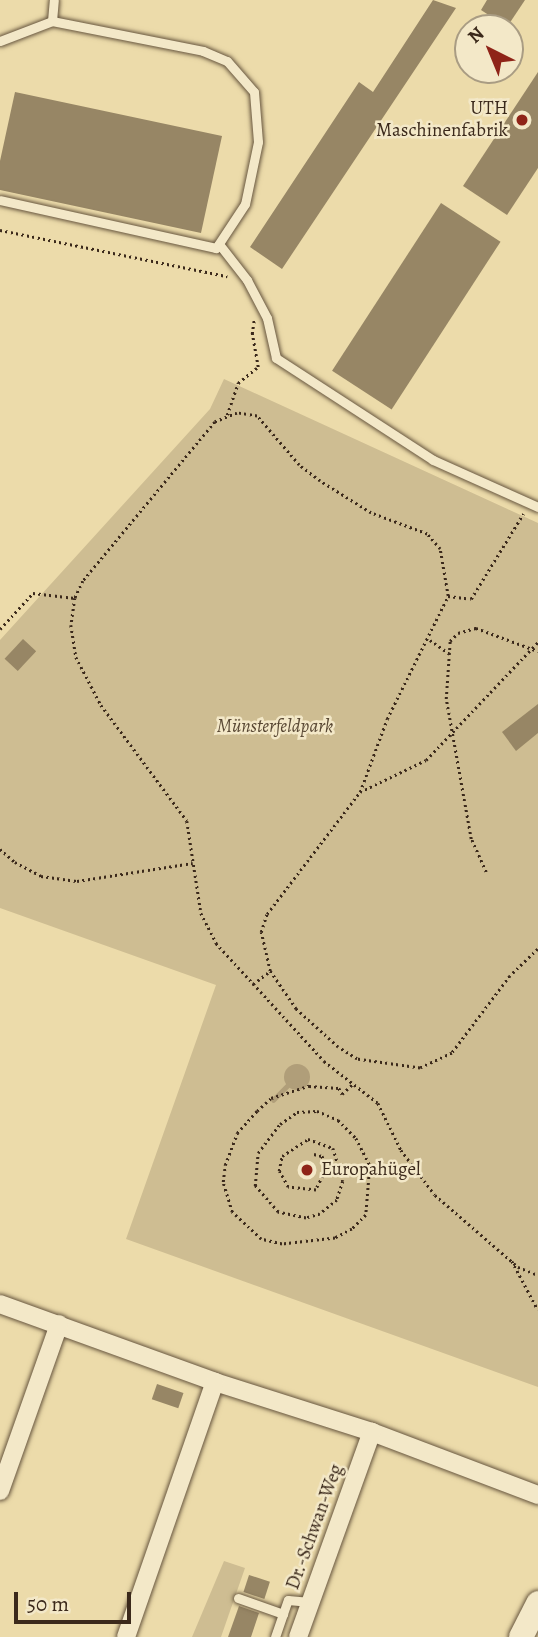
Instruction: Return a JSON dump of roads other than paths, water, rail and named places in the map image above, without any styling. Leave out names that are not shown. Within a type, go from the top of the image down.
[{"type":"main road","points":[[521,1637],[538,1603]]},
{"type":"street","points":[[0,1304],[215,1382],[372,1432],[538,1495]]},
{"type":"street","points":[[0,1491],[59,1324]]},
{"type":"street","points":[[126,1637],[215,1382]]},
{"type":"street","name":"Dr.-Schwan-Weg","points":[[298,1637],[372,1432]]},
{"type":"lane","points":[[52,21],[54,0]]},
{"type":"lane","points":[[0,41],[52,21],[203,51],[227,61],[254,92],[258,142],[245,204],[216,248],[0,200]]},
{"type":"lane","points":[[219,244],[247,280],[262,307],[276,358],[433,460],[534,505]]},
{"type":"lane","points":[[238,1598],[283,1614]]},
{"type":"lane","points":[[275,1637],[288,1600],[310,1602]]},
{"type":"waterway","points":[[273,1100],[289,1084]]},
{"type":"place","name":"UTH Maschinenfabrik","points":[[522,120]]},
{"type":"place","name":"Europahügel","points":[[307,1170]]},
{"type":"park label","name":"Münsterfeldpark","points":[[275,727]]}]
